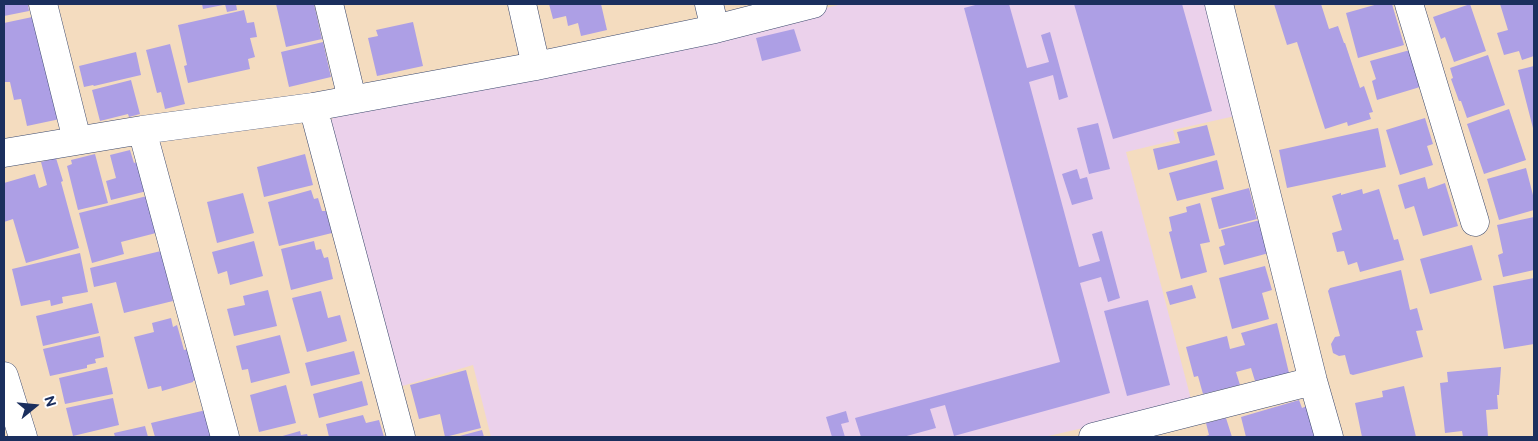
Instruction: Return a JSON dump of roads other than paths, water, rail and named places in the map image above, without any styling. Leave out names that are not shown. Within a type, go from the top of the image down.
[{"type":"street","points":[[43,4],[77,140]]},
{"type":"street","points":[[328,4],[352,99]]},
{"type":"street","points":[[522,4],[536,66]]},
{"type":"street","points":[[4,153],[142,130],[313,107],[536,66],[712,16],[814,4]]},
{"type":"street","points":[[1219,4],[1313,381],[1330,437]]},
{"type":"street","points":[[1409,4],[1475,222]]},
{"type":"street","points":[[313,107],[401,437]]},
{"type":"street","points":[[142,130],[225,437]]},
{"type":"street","points":[[4,376],[23,437]]},
{"type":"street","points":[[1093,437],[1313,381]]}]
